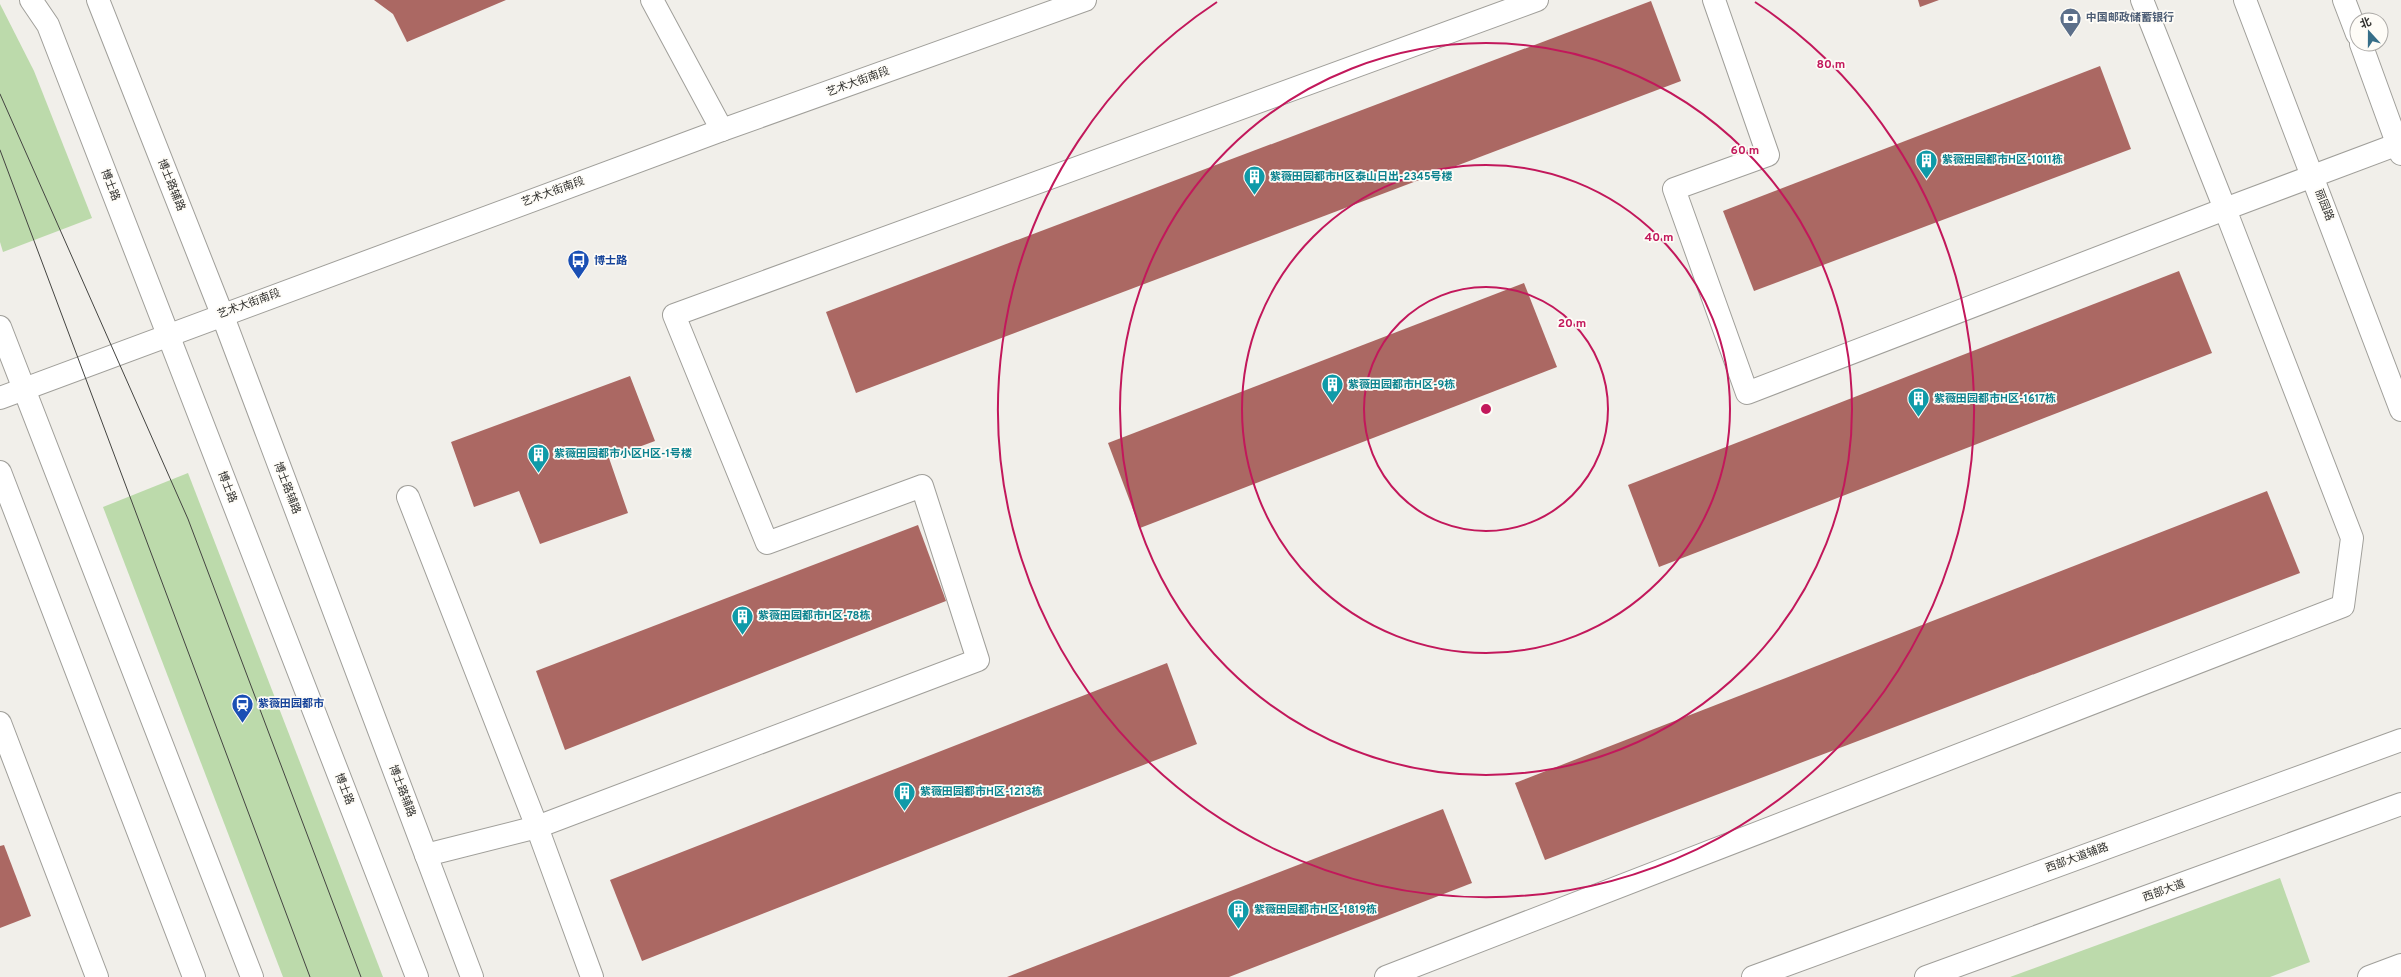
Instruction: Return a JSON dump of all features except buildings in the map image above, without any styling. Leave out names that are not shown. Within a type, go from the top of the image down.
[{"type":"street","name":"博士路","points":[[31,0],[48,25],[417,977]]},
{"type":"street","name":"博士路辅路","points":[[98,0],[222,314],[472,977]]},
{"type":"street","points":[[652,0],[722,130]]},
{"type":"street","name":"艺术大街南段","points":[[0,398],[222,314],[722,130],[1085,0]]},
{"type":"street","points":[[426,855],[537,827],[978,660],[922,486],[767,543],[674,315],[1537,0]]},
{"type":"street","points":[[1714,0],[1768,155],[1674,189],[1747,393],[2226,209],[2400,147],[2364,52]]},
{"type":"street","points":[[1386,977],[2343,606],[2352,538],[2226,209],[2142,0]]},
{"type":"street","name":"丽园路","points":[[2245,0],[2401,410]]},
{"type":"street","points":[[2344,0],[2349,13]]},
{"type":"street","points":[[0,327],[252,977]]},
{"type":"street","points":[[0,472],[194,977]]},
{"type":"street","points":[[408,497],[537,827],[592,977]]},
{"type":"street","points":[[0,723],[97,977]]},
{"type":"street","name":"西部大道辅路","points":[[1753,977],[2401,740]]},
{"type":"street","name":"西部大道","points":[[1926,977],[2401,804]]},
{"type":"street","points":[[2369,977],[2401,965]]},
{"type":"green space","points":[[0,4],[34,71],[92,218],[3,252],[0,242]]},
{"type":"green space","points":[[188,473],[383,977],[283,977],[103,507]]},
{"type":"green space","points":[[2280,878],[2310,962],[2270,977],[2010,977]]},
{"type":"tram line","points":[[0,94],[188,519],[361,977]]},
{"type":"tram line","points":[[0,150],[310,977]]},
{"type":"place","name":"中国邮政储蓄银行","points":[[2070,38]]},
{"type":"place","name":"紫薇田园都市H区-1011栋","points":[[1927,180]]},
{"type":"place","name":"紫薇田园都市H区泰山日出-2345号楼","points":[[1254,196]]},
{"type":"place","name":"博士路","points":[[578,280]]},
{"type":"place","name":"紫薇田园都市H区-9栋","points":[[1332,404]]},
{"type":"place","name":"紫薇田园都市H区-1617栋","points":[[1919,418]]},
{"type":"place","name":"紫薇田园都市小区H区-1号楼","points":[[538,474]]},
{"type":"place","name":"紫薇田园都市H区-78栋","points":[[742,636]]},
{"type":"place","name":"紫薇田园都市","points":[[242,724]]},
{"type":"place","name":"紫薇田园都市H区-1213栋","points":[[904,812]]},
{"type":"place","name":"紫薇田园都市H区-1819栋","points":[[1239,930]]}]
